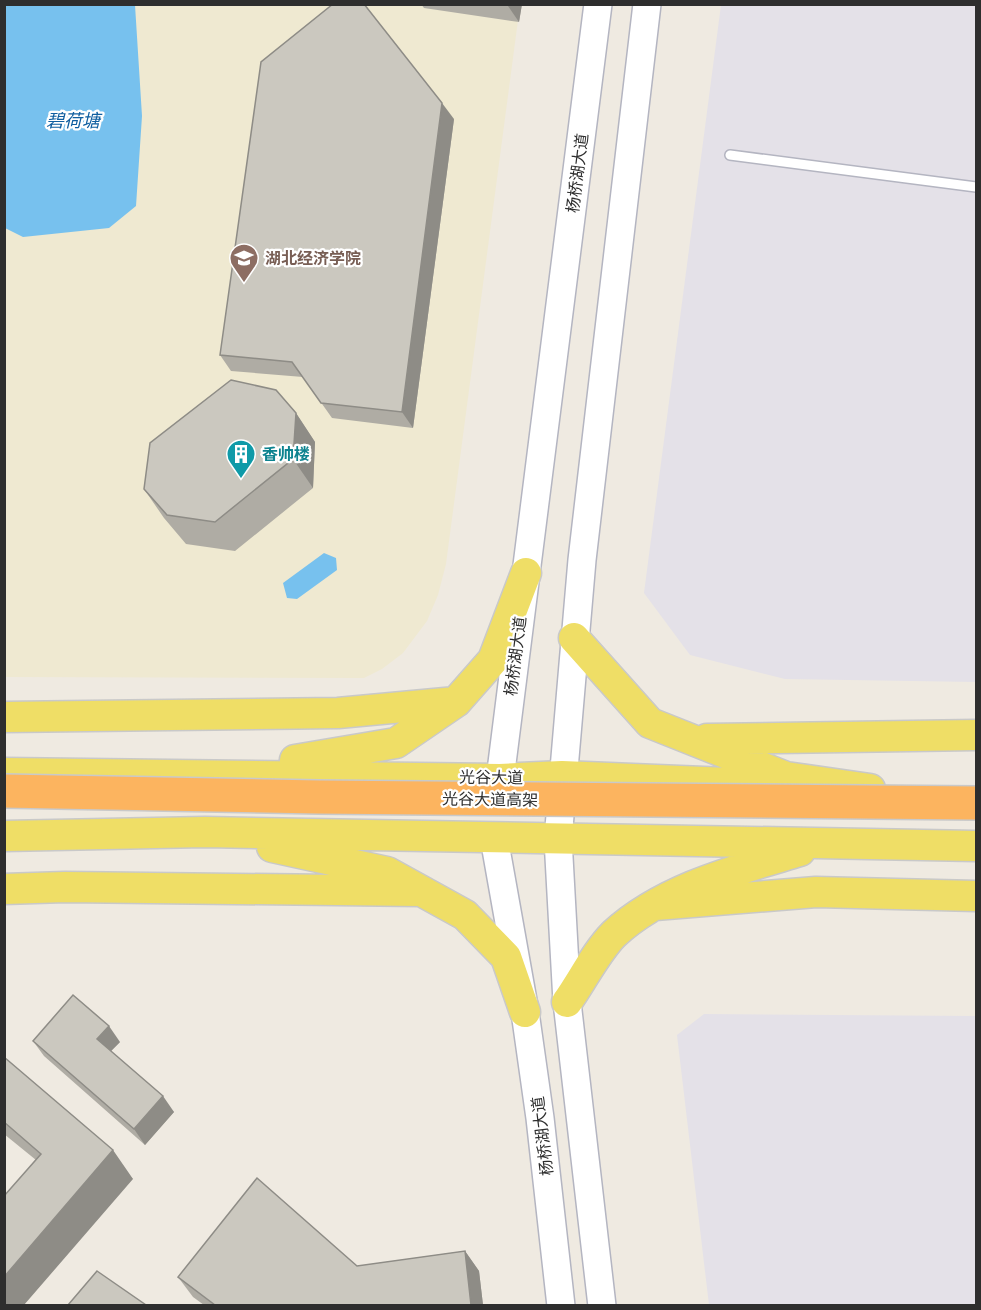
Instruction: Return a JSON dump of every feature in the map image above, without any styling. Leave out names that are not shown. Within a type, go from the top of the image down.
[{"type":"highway","name":"光谷大道高架","points":[[8,776],[306,797],[976,803]]},
{"type":"highway","name":"光谷大道高架","points":[[4,812],[976,823]]},
{"type":"main road","name":"杨桥湖大道","points":[[561,1305],[540,1118],[525,1012],[494,838],[598,4]]},
{"type":"main road","points":[[602,1305],[567,1002],[558,839],[574,638],[646,4]]},
{"type":"main road","points":[[220,773],[396,743],[456,702],[493,660],[526,573]]},
{"type":"main road","points":[[574,638],[650,723],[786,777],[870,789]]},
{"type":"main road","points":[[4,717],[338,714],[456,702]]},
{"type":"main road","points":[[691,739],[976,735]]},
{"type":"main road","name":"光谷大道","points":[[8,776],[220,773],[500,779],[562,776],[870,789],[976,789]]},
{"type":"main road","points":[[205,832],[387,872],[465,915],[506,957],[525,1012]]},
{"type":"main road","points":[[4,836],[205,832],[976,846]]},
{"type":"main road","points":[[567,1002],[614,935],[655,905],[726,873],[829,843]]},
{"type":"main road","points":[[4,889],[65,887],[421,891]]},
{"type":"main road","points":[[655,905],[816,892],[976,896]]},
{"type":"lane","points":[[730,155],[976,187]]},
{"type":"shaded area","name":"湖北经济学院","points":[[5,5],[520,5],[446,564],[438,595],[427,621],[403,653],[382,669],[364,678],[5,677]]},
{"type":"shaded area","points":[[721,5],[976,5],[976,682],[785,679],[690,655],[644,593]]},
{"type":"shaded area","points":[[704,1014],[976,1016],[976,1305],[709,1305],[677,1035]]},
{"type":"water","name":"碧荷塘","points":[[4,5],[135,5],[142,116],[136,206],[109,228],[23,237],[5,228]]},
{"type":"water","points":[[324,553],[336,558],[337,570],[297,599],[287,598],[283,583]]},
{"type":"building","points":[[333,4],[364,4],[442,103],[402,412],[321,403],[292,362],[220,355],[261,62]]},
{"type":"building","name":"香帅楼","points":[[231,380],[276,390],[296,413],[293,459],[215,522],[167,515],[144,489],[150,443]]},
{"type":"building","points":[[73,995],[109,1026],[97,1039],[163,1096],[134,1129],[33,1041]]},
{"type":"building","points":[[4,1057],[113,1150],[4,1277],[4,1196],[41,1154],[4,1122]]},
{"type":"building","points":[[257,1178],[357,1266],[465,1251],[471,1305],[215,1305],[178,1277]]},
{"type":"building","points":[[97,1271],[146,1305],[68,1305]]},
{"type":"place","name":"湖北经济学院","points":[[244,284]]},
{"type":"place","name":"香帅楼","points":[[241,480]]}]
